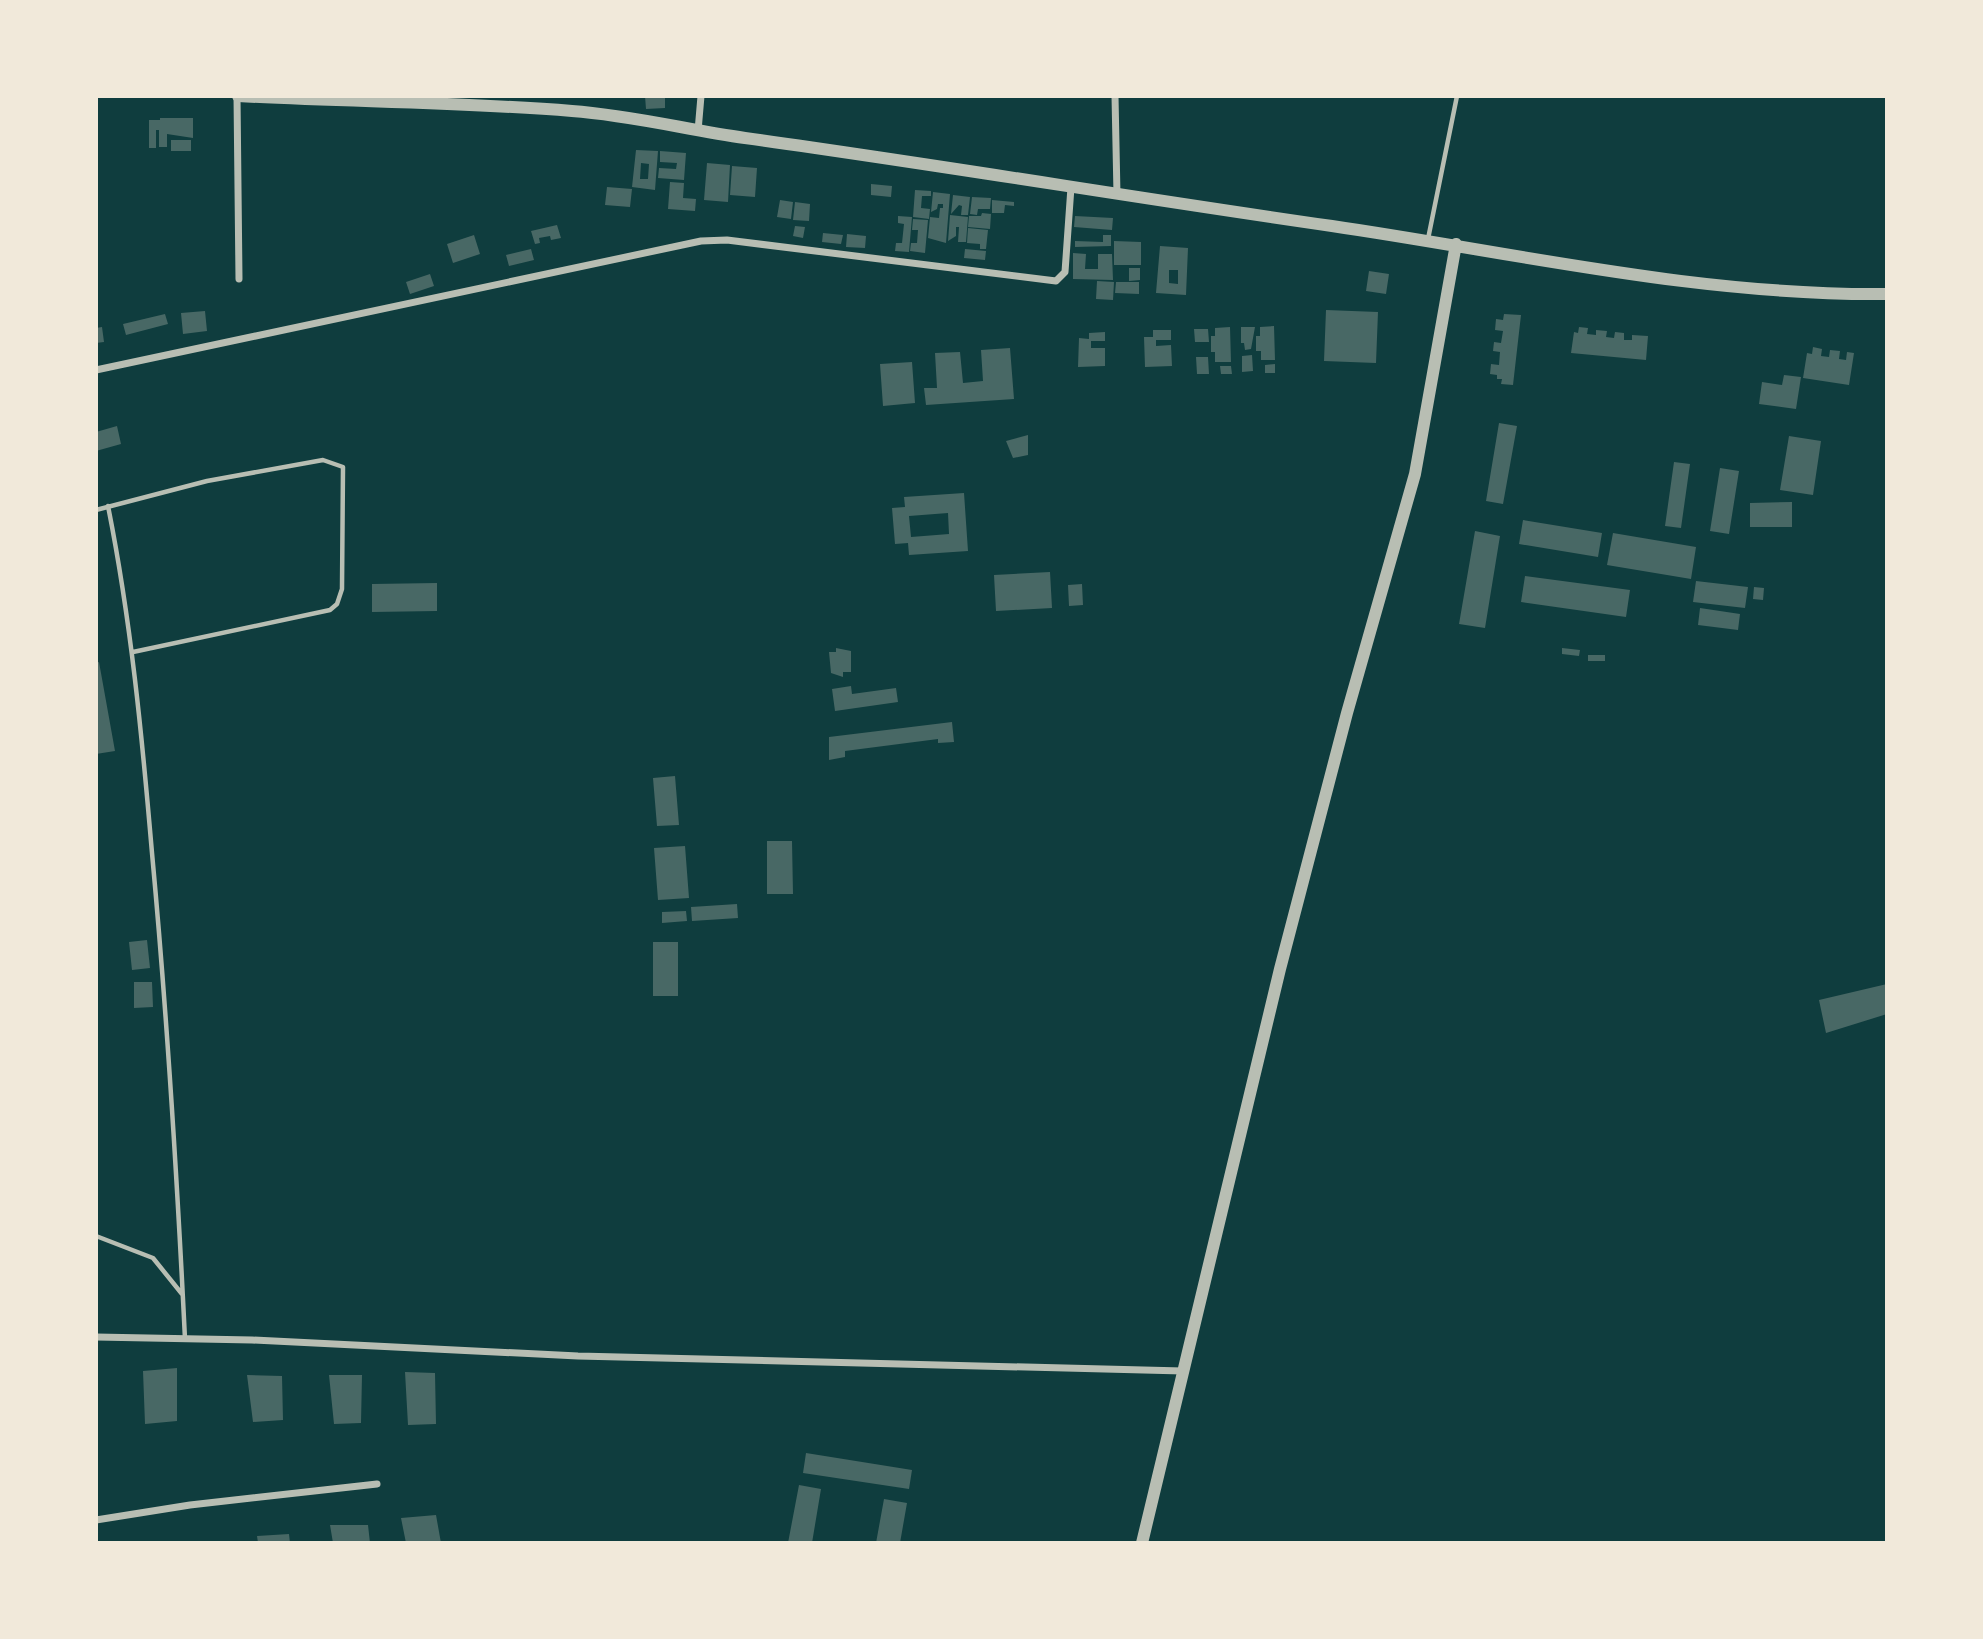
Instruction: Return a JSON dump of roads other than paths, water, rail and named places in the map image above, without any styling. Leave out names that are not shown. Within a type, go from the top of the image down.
[{"type":"street","points":[[239,279],[238,96],[574,111],[698,132],[927,163],[1117,195],[1456,244],[1621,275],[1841,295],[1887,294]]},
{"type":"street","points":[[698,132],[701,96]]},
{"type":"street","points":[[1115,96],[1117,195]]},
{"type":"street","points":[[96,370],[701,241],[727,240],[1056,281],[1065,272],[1071,187]]},
{"type":"street","points":[[1142,1543],[1286,944],[1347,713],[1415,474],[1456,244]]},
{"type":"street","points":[[96,1337],[578,1356],[1183,1371]]},
{"type":"street","points":[[96,1520],[190,1505],[377,1484]]},
{"type":"lane","points":[[1428,240],[1457,96]]},
{"type":"lane","points":[[96,510],[208,481],[323,460],[343,467],[342,589],[337,604],[330,610],[133,652]]},
{"type":"lane","points":[[108,506],[133,652],[168,1025],[185,1339]]},
{"type":"lane","points":[[96,1236],[153,1258],[183,1295]]}]
